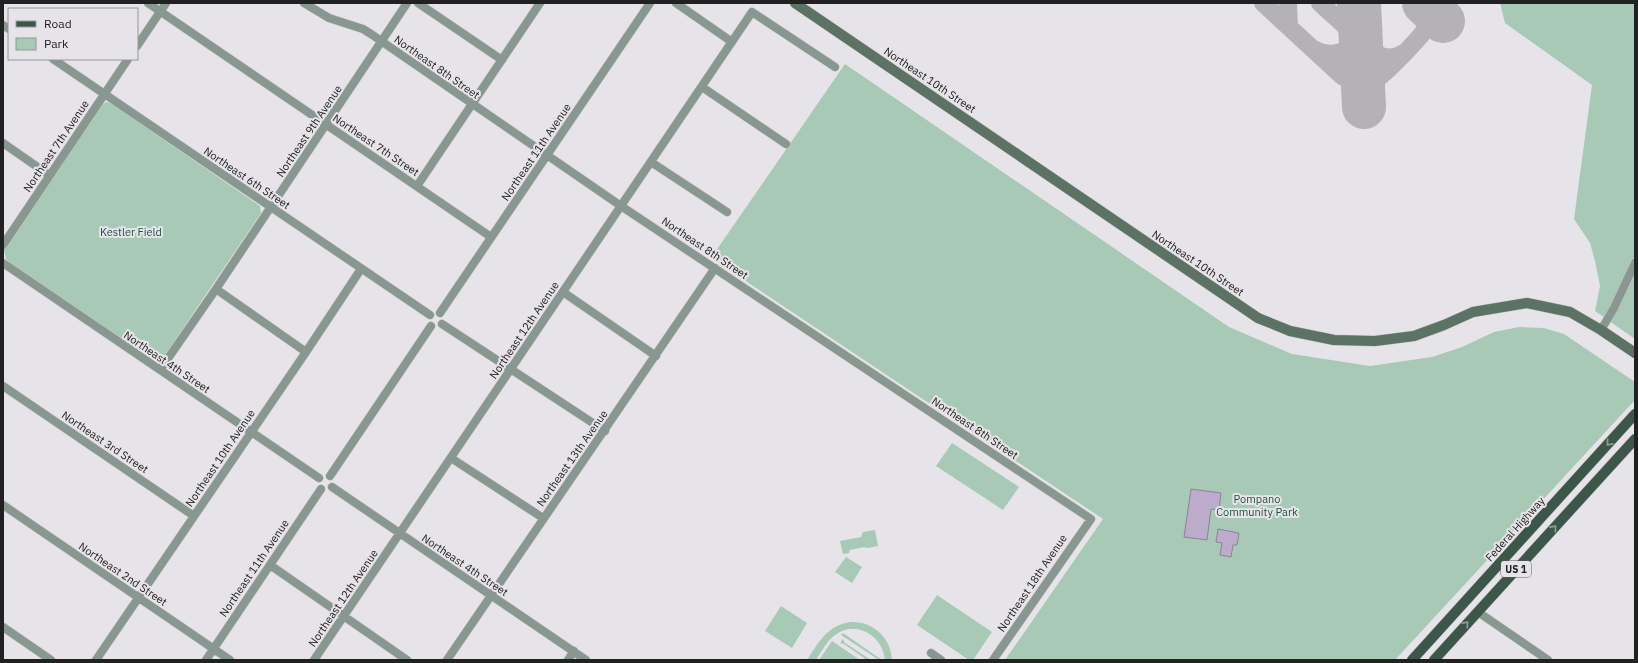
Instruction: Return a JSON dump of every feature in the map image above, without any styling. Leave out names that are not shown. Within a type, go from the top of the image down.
[{"type":"main road","name":"Federal Highway","points":[[1412,660],[1635,414]]},
{"type":"main road","name":"US 1","points":[[1437,656],[1635,439]]},
{"type":"main road","points":[[1478,612],[1477,603],[1483,582]]},
{"type":"main road","points":[[1437,656],[1445,638],[1443,626]]},
{"type":"street","name":"Northeast 7th Street","points":[[148,3],[491,237]]},
{"type":"street","points":[[138,44],[166,3]]},
{"type":"street","name":"Northeast 8th Street","points":[[304,3],[314,6],[329,18],[363,29],[622,206],[1091,519]]},
{"type":"street","name":"Northeast 9th Avenue","points":[[160,370],[271,208],[381,41],[408,3]]},
{"type":"street","points":[[418,3],[502,60]]},
{"type":"street","points":[[417,186],[540,3]]},
{"type":"street","name":"Northeast 11th Avenue","points":[[440,313],[650,3]]},
{"type":"street","points":[[676,3],[732,42]]},
{"type":"street","name":"Northeast 10th Street","points":[[795,3],[1258,318],[1290,331],[1334,340],[1375,341],[1414,336],[1473,312],[1527,303],[1570,312],[1601,330],[1635,353]]},
{"type":"street","name":"Northeast 12th Avenue","points":[[314,660],[752,12],[835,68]]},
{"type":"street","name":"Northeast 6th Street","points":[[54,60],[430,315]]},
{"type":"street","name":"Northeast 7th Avenue","points":[[3,245],[49,174],[127,60]]},
{"type":"street","points":[[702,87],[786,144]]},
{"type":"street","points":[[3,143],[49,174]]},
{"type":"street","points":[[651,162],[727,212]]},
{"type":"street","points":[[1601,330],[1614,308],[1635,263]]},
{"type":"street","name":"Northeast 4th Street","points":[[3,264],[319,478]]},
{"type":"street","name":"Northeast 10th Avenue","points":[[96,660],[306,352],[361,268]]},
{"type":"street","name":"Northeast 13th Avenue","points":[[447,660],[715,268]]},
{"type":"street","points":[[216,289],[306,352]]},
{"type":"street","points":[[563,292],[656,356]]},
{"type":"street","points":[[431,326],[429,322],[430,315],[434,312],[440,313],[443,318],[442,324]]},
{"type":"street","points":[[442,324],[605,431]]},
{"type":"street","points":[[431,326],[437,327],[442,324]]},
{"type":"street","points":[[330,476],[431,326]]},
{"type":"street","name":"Northeast 3rd Street","points":[[3,386],[194,516]]},
{"type":"street","points":[[451,458],[544,518]]},
{"type":"street","points":[[323,475],[330,476],[333,482],[332,487],[328,491],[321,490],[317,485],[319,478],[323,475]]},
{"type":"street","name":"Northeast 4th Street","points":[[332,487],[586,660]]},
{"type":"street","name":"Northeast 11th Avenue","points":[[206,660],[321,490]]},
{"type":"street","name":"Northeast 2nd Street","points":[[3,505],[230,660]]},
{"type":"street","name":"Northeast 18th Avenue","points":[[993,660],[1091,519]]},
{"type":"street","points":[[270,565],[407,660]]},
{"type":"street","points":[[1478,612],[1548,660]]},
{"type":"street","points":[[3,628],[51,660]]},
{"type":"street","points":[[568,660],[574,651]]},
{"type":"street","points":[[931,653],[941,660]]},
{"type":"green space","points":[[1500,3],[1635,3],[1635,339],[1595,311],[1600,286],[1595,261],[1590,243],[1574,219],[1592,85],[1505,23]]},
{"type":"green space","name":"Pompano Community Park","points":[[845,64],[1229,327],[1292,354],[1370,366],[1432,357],[1462,347],[1494,332],[1519,327],[1544,328],[1564,334],[1635,382],[1635,400],[1395,660],[1005,660],[1103,519],[711,258]]},
{"type":"green space","name":"Kestler Field","points":[[106,102],[112,104],[260,206],[261,213],[161,361],[151,359],[13,266],[6,259],[4,250],[102,105]]},
{"type":"green space","points":[[952,443],[1019,487],[1003,510],[936,466]]},
{"type":"green space","points":[[875,530],[878,546],[850,550],[849,553],[843,554],[840,541],[861,537],[863,532]]},
{"type":"green space","points":[[846,557],[862,567],[852,583],[835,572]]},
{"type":"green space","points":[[937,595],[992,632],[973,660],[969,660],[917,625]]},
{"type":"green space","points":[[781,606],[807,623],[792,648],[765,631]]},
{"type":"green space","points":[[852,622],[867,625],[880,633],[885,638],[891,652],[892,660],[885,660],[883,651],[874,637],[867,632],[851,629],[843,630],[832,637],[816,660],[807,660],[820,641],[830,630],[844,623]]},
{"type":"green space","points":[[843,633],[882,660],[879,660],[841,635]]},
{"type":"green space","points":[[843,639],[845,643],[871,660],[867,660],[844,644],[840,643]]},
{"type":"green space","points":[[832,641],[860,660],[819,660]]},
{"type":"shaded area","points":[[1191,489],[1221,493],[1219,510],[1211,509],[1207,540],[1184,537]]},
{"type":"shaded area","points":[[1218,529],[1239,533],[1237,545],[1233,545],[1231,557],[1220,555],[1222,543],[1216,542]]},
{"type":"taxiway","points":[[1263,3],[1342,76],[1353,82],[1364,84],[1372,82],[1384,73],[1424,32],[1427,27],[1428,18],[1427,11],[1423,3]]},
{"type":"taxiway","points":[[1288,3],[1289,27]]},
{"type":"taxiway","points":[[1320,3],[1375,53],[1390,58],[1404,53]]},
{"type":"taxiway","points":[[1313,49],[1326,54],[1333,54],[1344,51],[1360,40]]},
{"type":"runway","points":[[1359,3],[1364,107]]},
{"type":"runway","points":[[1424,3],[1443,21]]}]
